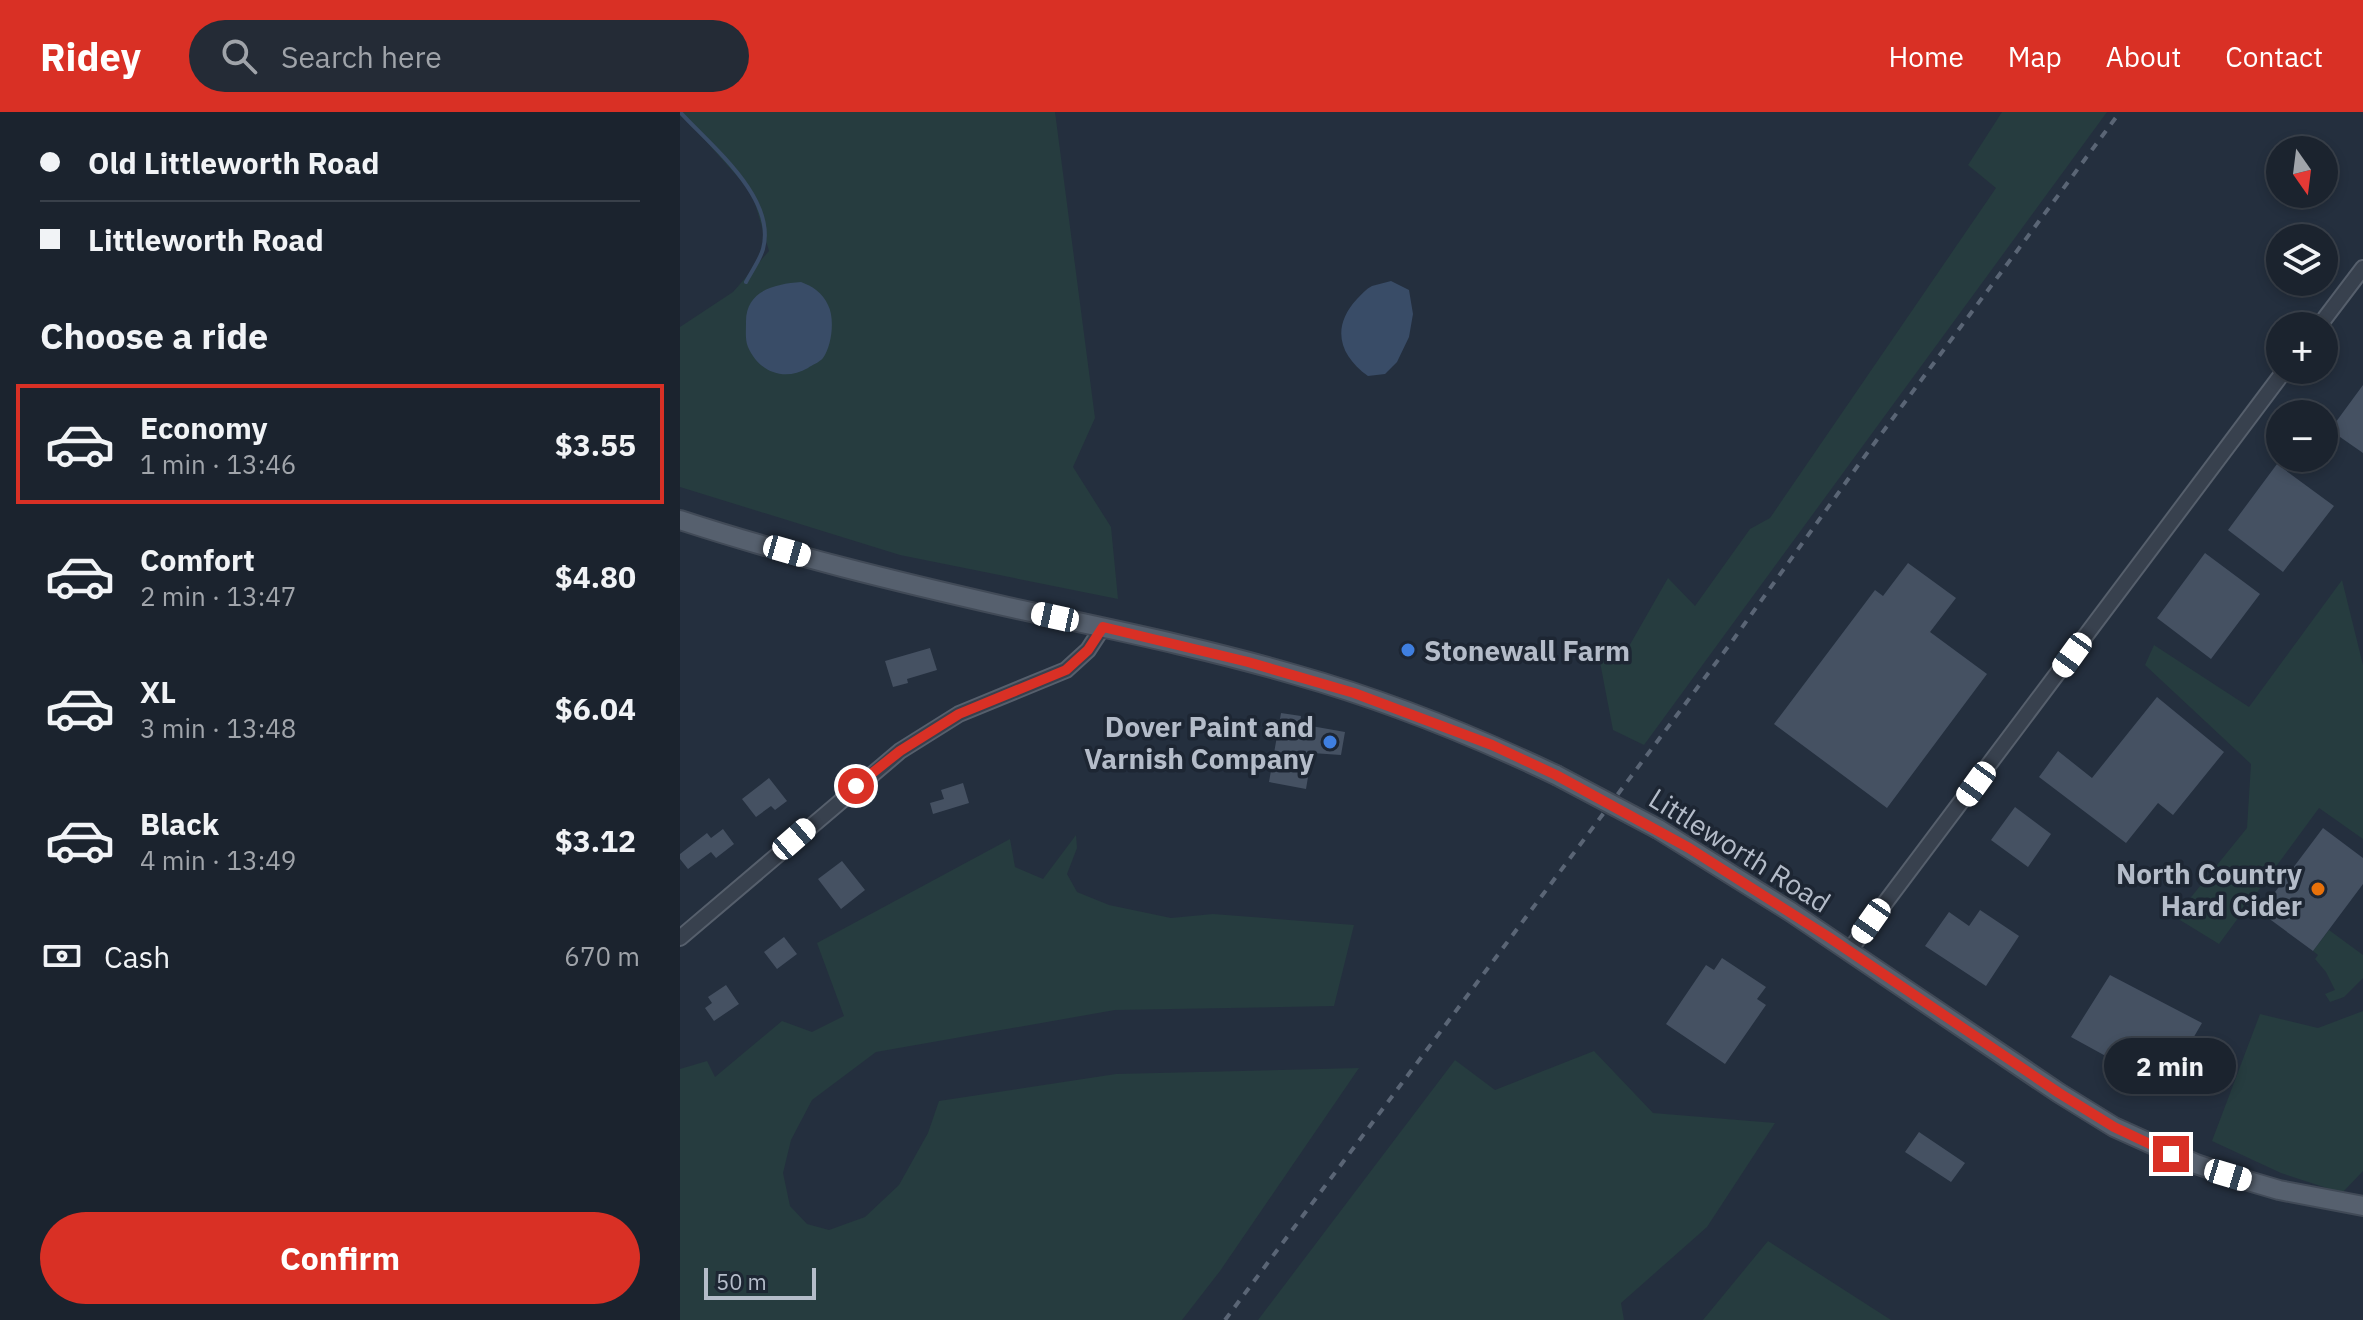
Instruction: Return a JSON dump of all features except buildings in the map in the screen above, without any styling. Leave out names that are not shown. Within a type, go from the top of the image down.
[{"type":"main road","name":"Littleworth Road","points":[[680,520],[837,565],[1007,607],[1204,650],[1354,693],[1492,745],[1658,829],[2114,1127],[2228,1175],[2279,1190],[2363,1206]]},
{"type":"street","points":[[2330,312],[2363,268]]},
{"type":"street","points":[[1849,951],[2274,384]]},
{"type":"street","points":[[680,938],[816,819],[900,751],[959,714],[1066,670],[1088,650],[1103,627]]},
{"type":"green space","points":[[680,112],[1055,112],[1095,418],[1073,467],[1111,527],[1118,599],[900,555],[680,487],[680,327],[733,292],[769,251],[752,193]]},
{"type":"green space","points":[[2002,112],[2107,112],[1644,745],[1613,730],[1599,657],[1628,648],[1668,578],[1695,606],[1750,529],[1770,518],[1996,188],[1968,165]]},
{"type":"green space","points":[[2342,580],[2363,665],[2363,839],[2319,808],[2219,944],[2175,917],[2247,828],[2251,764],[2145,665],[2154,645],[2249,707]]},
{"type":"green space","points":[[1076,835],[1077,848],[1067,874],[1077,892],[1109,905],[1171,918],[1213,914],[1354,925],[1334,1006],[1115,1010],[876,1052],[812,1100],[791,1140],[783,1173],[790,1206],[807,1224],[829,1230],[865,1217],[899,1185],[928,1133],[939,1101],[1116,1074],[1359,1068],[1220,1271],[1182,1320],[680,1320],[680,1069],[707,1061],[715,1077],[782,1021],[812,1032],[844,1016],[817,943],[1010,839],[1015,867],[1043,879]]},
{"type":"green space","points":[[2329,930],[2363,955],[2363,978],[2344,997],[2330,1002],[2325,994],[2335,990],[2313,951]]},
{"type":"green space","points":[[2363,1011],[2363,1171],[2342,1193],[2281,1173],[2212,1141],[2260,1014],[2318,1028]]},
{"type":"green space","points":[[1594,1051],[1653,1113],[1775,1123],[1707,1227],[1621,1303],[1624,1320],[1258,1320],[1455,1060],[1495,1090]]},
{"type":"green space","points":[[1768,1241],[1891,1320],[1703,1320]]},
{"type":"water","points":[[1391,281],[1409,290],[1413,314],[1409,337],[1397,362],[1385,374],[1368,376],[1350,359],[1341,330],[1349,309],[1366,290]]},
{"type":"water","points":[[801,282],[817,290],[828,305],[832,324],[829,346],[822,359],[808,368],[790,374],[773,372],[759,363],[748,347],[747,312],[750,303],[763,291]]},
{"type":"waterway","points":[[680,112],[738,174],[760,211],[765,230],[763,249],[746,282]]},
{"type":"railway","points":[[1225,1320],[1733,640],[1859,464],[2120,112]]},
{"type":"place","name":"Stonewall Farm","points":[[1408,650]]},
{"type":"place","name":"Dover Paint and Varnish Company","points":[[1330,742]]},
{"type":"place","name":"North Country Hard Cider","points":[[2318,889]]},
{"type":"route","points":[[856,786],[900,751],[959,714],[1077,663],[1103,627],[1296,675],[1402,710],[1492,745],[1658,829],[1791,912],[2059,1093],[2114,1127],[2171,1154]]}]
